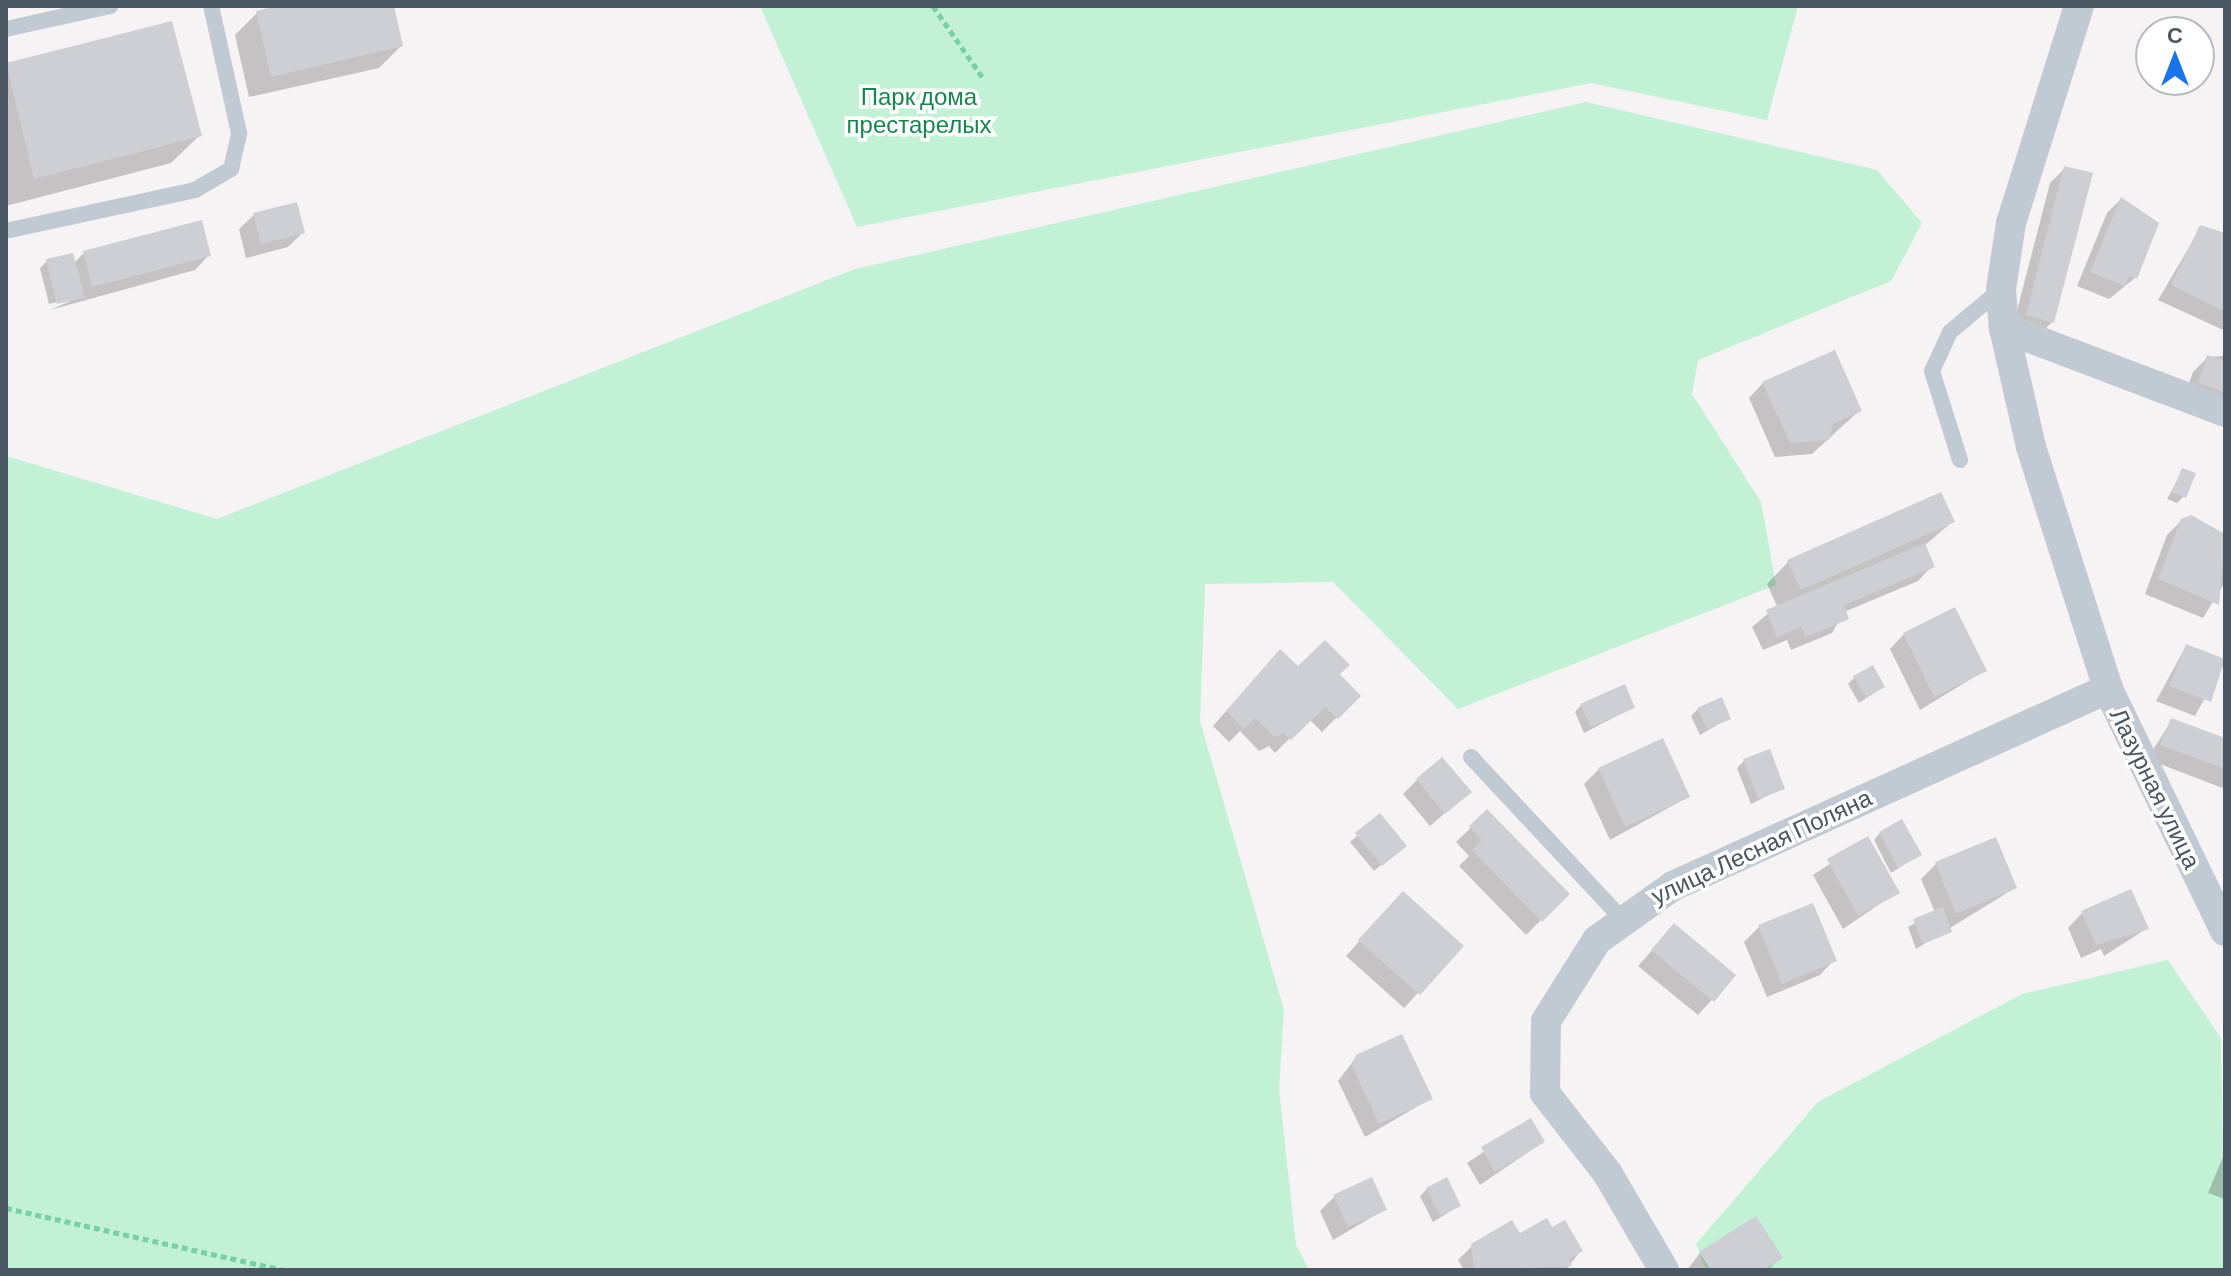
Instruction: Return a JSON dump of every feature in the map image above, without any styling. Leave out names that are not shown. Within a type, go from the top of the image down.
[{"type":"street","name":"Лазурная улица","points":[[2079,6],[2024,168],[2001,289],[2004,328],[2031,447],[2108,689],[2225,931]]},
{"type":"street","points":[[2004,328],[2225,412]]},
{"type":"street","name":"улица Лесная Поляна","points":[[1664,1270],[1608,1174],[1556,1116],[1542,1068],[1540,1044],[1558,994],[1621,918],[1816,818],[2108,689]]},
{"type":"lane","points":[[6,29],[110,6]]},
{"type":"lane","points":[[10,230],[195,190],[231,169],[239,133],[211,6]]},
{"type":"lane","points":[[1960,460],[1932,386],[1935,360],[1950,332],[2001,289]]},
{"type":"lane","points":[[1471,757],[1621,918]]},
{"type":"path","points":[[933,6],[983,78]]},
{"type":"path","points":[[6,1208],[284,1270]]},
{"type":"green space","name":"Парк дома престарелых","points":[[760,6],[1798,6],[1767,120],[1591,83],[857,227]]},
{"type":"green space","points":[[1586,102],[1877,170],[1922,223],[1891,281],[1698,360],[1692,394],[1761,502],[1776,585],[1458,709],[1333,582],[1205,584],[1200,721],[1284,1010],[1279,1089],[1296,1245],[1309,1270],[6,1270],[6,456],[217,519],[855,269]]},
{"type":"green space","points":[[2168,960],[2221,1038],[2225,1270],[1706,1270],[1696,1244],[1818,1102],[2022,994]]},
{"type":"building","points":[[277,6],[394,6],[403,46],[271,77],[256,11]]},
{"type":"building","points":[[172,21],[202,136],[34,179],[6,63]]},
{"type":"building","points":[[2064,166],[2093,173],[2054,323],[2026,315]]},
{"type":"building","points":[[2121,197],[2159,223],[2137,279],[2129,276],[2125,286],[2090,272]]},
{"type":"building","points":[[297,202],[305,233],[261,244],[253,213]]},
{"type":"building","points":[[202,220],[211,256],[92,287],[83,251]]},
{"type":"building","points":[[2200,225],[2225,233],[2225,312],[2171,285]]},
{"type":"building","points":[[73,253],[85,298],[57,304],[46,259]]},
{"type":"building","points":[[1835,350],[1862,411],[1833,424],[1829,440],[1790,443],[1762,382]]},
{"type":"building","points":[[2207,355],[2225,361],[2225,392],[2198,383]]},
{"type":"building","points":[[2182,468],[2196,473],[2186,498],[2172,492]]},
{"type":"building","points":[[1941,492],[1955,522],[1801,590],[1787,560]]},
{"type":"building","points":[[2191,515],[2225,534],[2219,605],[2158,579],[2181,519]]},
{"type":"building","points":[[1925,543],[1935,567],[1844,605],[1849,619],[1806,637],[1801,627],[1777,637],[1766,610]]},
{"type":"building","points":[[1955,607],[1987,671],[1934,697],[1903,633]]},
{"type":"building","points":[[1325,640],[1350,665],[1340,674],[1361,696],[1338,719],[1325,707],[1291,740],[1284,733],[1275,737],[1255,718],[1244,729],[1226,711],[1280,649],[1298,666]]},
{"type":"building","points":[[2186,644],[2225,659],[2211,702],[2169,686]]},
{"type":"building","points":[[1873,665],[1885,687],[1866,698],[1853,676]]},
{"type":"building","points":[[1625,684],[1635,708],[1591,727],[1580,704]]},
{"type":"building","points":[[1722,697],[1731,719],[1707,729],[1697,708]]},
{"type":"building","points":[[2171,718],[2225,738],[2225,769],[2160,745]]},
{"type":"building","points":[[1663,738],[1690,797],[1625,827],[1598,768]]},
{"type":"building","points":[[1770,749],[1785,789],[1758,799],[1743,759]]},
{"type":"building","points":[[1442,757],[1472,792],[1445,814],[1416,779]]},
{"type":"building","points":[[1487,809],[1570,894],[1542,922],[1472,850],[1482,840],[1469,826]]},
{"type":"building","points":[[1380,813],[1407,846],[1382,866],[1355,833]]},
{"type":"building","points":[[1902,819],[1922,855],[1898,868],[1879,832]]},
{"type":"building","points":[[1868,836],[1900,893],[1858,916],[1827,859]]},
{"type":"building","points":[[1996,837],[2017,888],[1956,914],[1935,862]]},
{"type":"building","points":[[2131,889],[2149,929],[2096,945],[2081,911]]},
{"type":"building","points":[[1403,891],[1464,946],[1420,995],[1358,940]]},
{"type":"building","points":[[1813,903],[1837,961],[1782,984],[1758,925]]},
{"type":"building","points":[[1943,907],[1952,932],[1923,944],[1913,919]]},
{"type":"building","points":[[1674,923],[1736,975],[1714,1002],[1651,950]]},
{"type":"building","points":[[1402,1034],[1433,1099],[1379,1124],[1352,1066],[1356,1055]]},
{"type":"building","points":[[1531,1118],[1545,1142],[1495,1172],[1481,1147]]},
{"type":"building","points":[[1372,1177],[1387,1210],[1348,1227],[1333,1195]]},
{"type":"building","points":[[1447,1177],[1461,1206],[1440,1216],[1426,1188]]},
{"type":"building","points":[[1756,1216],[1783,1258],[1764,1270],[1711,1270],[1699,1252]]},
{"type":"building","points":[[1547,1218],[1552,1227],[1565,1220],[1583,1251],[1569,1259],[1572,1266],[1474,1270],[1471,1244],[1512,1220],[1520,1233]]}]
